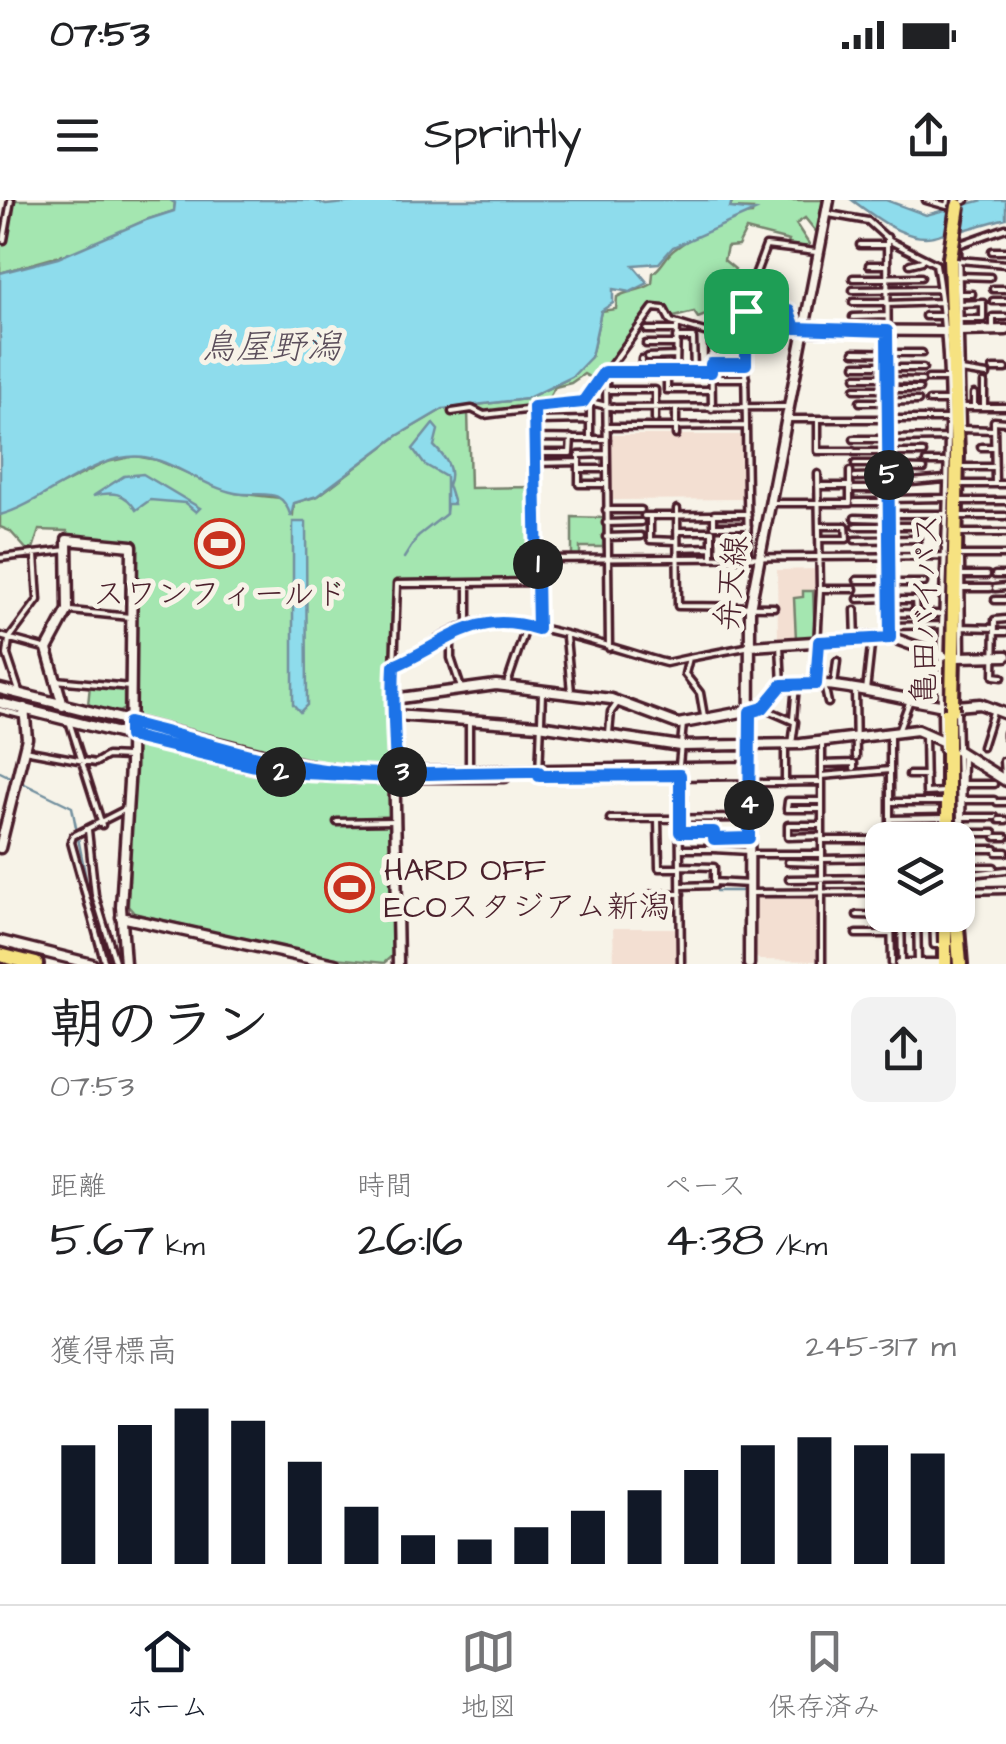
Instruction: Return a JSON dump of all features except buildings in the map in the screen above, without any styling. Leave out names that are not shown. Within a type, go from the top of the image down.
[{"type":"highway","name":"亀田バイパス","points":[[953,822],[951,254],[956,202]]},
{"type":"highway","name":"亀田バイパス","points":[[951,254],[956,351],[952,706]]},
{"type":"highway","points":[[954,516],[956,657]]},
{"type":"highway","points":[[932,963],[953,957],[951,932]]},
{"type":"highway","points":[[0,958],[16,964]]},
{"type":"highway","points":[[0,958],[36,964]]},
{"type":"street","points":[[4,240],[10,200]]},
{"type":"street","points":[[926,200],[956,202]]},
{"type":"street","points":[[830,206],[868,222],[922,260],[951,254],[1006,228]]},
{"type":"street","name":"弁天線","points":[[749,964],[753,556],[768,502],[830,206]]},
{"type":"street","points":[[0,216],[8,217]]},
{"type":"street","points":[[887,237],[890,638]]},
{"type":"street","points":[[860,245],[886,245]]},
{"type":"street","points":[[646,344],[676,334],[712,334],[724,326],[758,274],[766,246],[821,253]]},
{"type":"street","points":[[992,251],[1006,251]]},
{"type":"street","points":[[951,254],[1006,264]]},
{"type":"street","points":[[943,614],[961,534],[946,498],[946,379],[953,331],[960,319],[958,276],[951,254]]},
{"type":"street","points":[[951,254],[940,289],[961,372],[962,501],[954,516]]},
{"type":"street","points":[[910,264],[922,264],[922,260]]},
{"type":"street","points":[[870,266],[886,265]]},
{"type":"street","points":[[958,276],[990,276]]},
{"type":"street","points":[[853,278],[921,277]]},
{"type":"street","points":[[992,288],[1006,288]]},
{"type":"street","points":[[853,290],[940,289]]},
{"type":"street","points":[[747,290],[781,290]]},
{"type":"street","points":[[959,294],[972,294]]},
{"type":"street","points":[[744,298],[748,526],[753,556]]},
{"type":"street","points":[[993,301],[1006,301]]},
{"type":"street","points":[[853,302],[942,302]]},
{"type":"street","points":[[959,304],[983,304],[983,319],[960,319]]},
{"type":"street","points":[[590,439],[586,402],[653,308],[664,308],[676,334],[676,372]]},
{"type":"street","points":[[746,311],[789,311],[794,327],[804,330],[1006,330]]},
{"type":"street","points":[[853,317],[887,316]]},
{"type":"street","points":[[925,316],[944,316]]},
{"type":"street","points":[[993,330],[992,317],[1006,316]]},
{"type":"street","points":[[646,330],[693,338],[694,372]]},
{"type":"street","points":[[712,334],[712,408]]},
{"type":"street","points":[[854,352],[922,353]]},
{"type":"street","points":[[657,356],[657,373]]},
{"type":"street","points":[[641,373],[644,358],[676,356]]},
{"type":"street","points":[[711,364],[746,364]]},
{"type":"street","points":[[856,365],[923,368]]},
{"type":"street","points":[[993,369],[1006,369]]},
{"type":"street","points":[[666,372],[667,390],[711,390]]},
{"type":"street","points":[[605,373],[694,372],[746,378]]},
{"type":"street","points":[[961,372],[987,375]]},
{"type":"street","points":[[605,373],[608,648]]},
{"type":"street","points":[[856,377],[946,379]]},
{"type":"street","points":[[984,383],[984,407]]},
{"type":"street","points":[[855,390],[918,389]]},
{"type":"street","points":[[606,390],[655,390],[655,420]]},
{"type":"street","points":[[974,394],[974,407]]},
{"type":"street","points":[[929,402],[946,400]]},
{"type":"street","points":[[860,402],[918,401]]},
{"type":"street","points":[[452,412],[472,409],[484,415],[586,402],[606,407],[787,408]]},
{"type":"street","points":[[962,407],[1006,406]]},
{"type":"street","points":[[534,407],[538,629]]},
{"type":"street","points":[[676,408],[676,435]]},
{"type":"street","points":[[818,419],[818,451],[923,453]]},
{"type":"street","points":[[785,420],[946,419]]},
{"type":"street","points":[[536,421],[590,420]]},
{"type":"street","points":[[995,484],[994,422],[1006,422]]},
{"type":"street","points":[[606,427],[747,426]]},
{"type":"street","points":[[962,429],[994,430]]},
{"type":"street","points":[[535,438],[607,439]]},
{"type":"street","points":[[536,453],[570,453],[570,438]]},
{"type":"street","points":[[854,439],[947,438]]},
{"type":"street","points":[[981,448],[994,447]]},
{"type":"street","points":[[606,454],[580,455],[579,484],[607,484]]},
{"type":"street","points":[[536,462],[579,462]]},
{"type":"street","points":[[855,464],[925,466],[948,462]]},
{"type":"street","points":[[962,466],[994,467]]},
{"type":"street","points":[[579,469],[607,469]]},
{"type":"street","points":[[818,474],[819,642],[828,703]]},
{"type":"street","points":[[768,502],[850,503],[852,474],[889,476]]},
{"type":"street","points":[[818,486],[890,486],[947,479]]},
{"type":"street","points":[[962,484],[1006,484]]},
{"type":"street","points":[[854,502],[946,498]]},
{"type":"street","points":[[962,501],[1006,501]]},
{"type":"street","points":[[606,510],[644,516]]},
{"type":"street","points":[[606,522],[677,513],[711,515]]},
{"type":"street","points":[[677,513],[678,606],[774,607]]},
{"type":"street","points":[[748,514],[714,514],[714,526],[748,526]]},
{"type":"street","points":[[644,516],[650,540],[678,541]]},
{"type":"street","points":[[856,526],[889,520],[1006,516]]},
{"type":"street","points":[[855,518],[920,526]]},
{"type":"street","points":[[818,526],[846,526],[846,539],[819,539]]},
{"type":"street","points":[[677,531],[712,531],[712,556]]},
{"type":"street","points":[[961,534],[1006,533]]},
{"type":"street","points":[[980,534],[980,541]]},
{"type":"street","points":[[606,537],[641,536]]},
{"type":"street","points":[[63,706],[47,648],[68,610],[67,540],[132,546],[121,917],[124,964]]},
{"type":"street","points":[[855,540],[918,540]]},
{"type":"street","points":[[678,548],[712,547]]},
{"type":"street","points":[[0,558],[68,550]]},
{"type":"street","points":[[0,848],[24,750],[25,713],[8,654],[10,639],[38,600],[35,555]]},
{"type":"street","points":[[956,555],[961,575],[956,627]]},
{"type":"street","points":[[538,559],[1006,555]]},
{"type":"street","points":[[961,575],[988,575]]},
{"type":"street","points":[[995,575],[1006,575]]},
{"type":"street","points":[[857,580],[924,583]]},
{"type":"street","points":[[398,964],[393,699],[400,582],[538,582]]},
{"type":"street","points":[[468,584],[468,625]]},
{"type":"street","points":[[961,588],[1006,588]]},
{"type":"street","points":[[820,589],[854,589]]},
{"type":"street","points":[[858,599],[915,600],[916,614]]},
{"type":"street","points":[[995,600],[1006,600]]},
{"type":"street","points":[[68,610],[130,617]]},
{"type":"street","points":[[855,610],[856,639]]},
{"type":"street","points":[[890,613],[943,614],[956,627]]},
{"type":"street","points":[[1002,677],[994,676],[995,620],[1006,620]]},
{"type":"street","points":[[394,666],[468,625],[527,625],[666,663],[751,646],[872,637],[890,638],[956,657],[1006,656]]},
{"type":"street","points":[[506,687],[527,625]]},
{"type":"street","points":[[890,626],[1006,632]]},
{"type":"street","points":[[452,634],[450,658],[462,691]]},
{"type":"street","points":[[0,636],[47,648]]},
{"type":"street","points":[[566,637],[571,697]]},
{"type":"street","points":[[856,757],[860,690],[872,637]]},
{"type":"street","points":[[995,643],[1004,643]]},
{"type":"street","points":[[393,699],[506,687],[619,701],[662,721],[683,723],[704,716],[763,708],[782,685],[780,644]]},
{"type":"street","points":[[946,822],[942,741],[952,706],[956,657]]},
{"type":"street","points":[[956,657],[952,706],[960,752],[961,822]]},
{"type":"street","points":[[689,658],[684,674],[700,693],[704,716]]},
{"type":"street","points":[[824,684],[836,661]]},
{"type":"street","points":[[56,680],[130,687]]},
{"type":"street","points":[[782,685],[824,684],[952,706],[995,708],[1006,714]]},
{"type":"street","points":[[785,783],[796,685]]},
{"type":"street","points":[[0,688],[281,762],[396,775],[469,771],[539,774]]},
{"type":"street","points":[[539,774],[542,694]]},
{"type":"street","points":[[910,700],[894,733],[890,820],[944,818]]},
{"type":"street","points":[[609,735],[611,712],[619,701]]},
{"type":"street","points":[[0,706],[280,772],[679,772],[749,775],[785,783],[890,770]]},
{"type":"street","points":[[763,708],[793,719]]},
{"type":"street","points":[[982,747],[995,708]]},
{"type":"street","points":[[394,714],[539,725],[680,746],[822,742],[925,731],[942,741]]},
{"type":"street","points":[[114,719],[129,736]]},
{"type":"street","points":[[468,720],[469,771]]},
{"type":"street","points":[[70,721],[102,825]]},
{"type":"street","points":[[129,723],[135,734],[147,740]]},
{"type":"street","points":[[681,964],[679,772],[683,723]]},
{"type":"street","points":[[925,731],[926,793],[944,792]]},
{"type":"street","points":[[822,742],[822,964]]},
{"type":"street","points":[[24,750],[81,758],[95,764],[108,756],[128,757]]},
{"type":"street","points":[[960,752],[1005,780]]},
{"type":"street","points":[[960,752],[961,822]]},
{"type":"street","points":[[1004,761],[1005,780]]},
{"type":"street","points":[[822,764],[854,764],[854,768]]},
{"type":"street","points":[[910,775],[926,774]]},
{"type":"street","points":[[962,784],[994,784]]},
{"type":"street","points":[[962,800],[1006,802]]},
{"type":"street","points":[[822,801],[788,802],[787,809],[822,809]]},
{"type":"street","points":[[890,802],[944,802]]},
{"type":"street","points":[[105,964],[71,842],[78,833],[102,825],[126,809]]},
{"type":"street","points":[[963,817],[1006,820]]},
{"type":"street","points":[[610,819],[750,818]]},
{"type":"street","points":[[658,820],[659,868],[714,867],[714,882]]},
{"type":"street","points":[[338,822],[397,821]]},
{"type":"street","points":[[822,825],[788,825],[788,837],[865,839]]},
{"type":"street","points":[[87,830],[95,895],[116,964]]},
{"type":"street","points":[[680,832],[714,832],[714,849]]},
{"type":"street","points":[[975,837],[1006,837]]},
{"type":"street","points":[[714,839],[749,838]]},
{"type":"street","points":[[975,845],[1006,852]]},
{"type":"street","points":[[680,848],[865,858]]},
{"type":"street","points":[[788,862],[822,858]]},
{"type":"street","points":[[975,867],[994,867]]},
{"type":"street","points":[[975,874],[1006,870]]},
{"type":"street","points":[[789,879],[865,878]]},
{"type":"street","points":[[680,886],[714,882],[749,888],[865,892]]},
{"type":"street","points":[[975,890],[1006,890]]},
{"type":"street","points":[[652,894],[681,894]]},
{"type":"street","points":[[857,916],[865,916]]},
{"type":"street","points":[[121,917],[335,964]]},
{"type":"street","points":[[145,922],[312,964]]},
{"type":"street","points":[[901,932],[901,964],[932,963]]},
{"type":"street","points":[[917,932],[918,963]]},
{"type":"street","points":[[934,932],[934,945],[953,957],[956,932]]},
{"type":"street","points":[[856,934],[891,934],[892,964]]},
{"type":"street","points":[[0,941],[92,964]]},
{"type":"shaded area","points":[[608,435],[746,435],[747,499],[609,500]]},
{"type":"shaded area","points":[[817,569],[817,639],[778,641],[777,570]]},
{"type":"shaded area","points":[[754,895],[819,895],[820,961],[760,960],[754,956]]},
{"type":"shaded area","points":[[613,928],[679,928],[680,964],[614,964]]},
{"type":"green space","points":[[12,200],[175,203],[174,211],[84,249],[0,273],[0,244],[6,242]]},
{"type":"green space","points":[[733,200],[823,200],[818,234],[805,218],[796,224],[809,244],[808,250],[787,247],[789,241],[746,230],[738,246],[727,247],[724,260],[735,269],[718,304],[721,309],[698,318],[694,312],[670,318],[664,307],[654,304],[596,381],[584,374],[555,387],[547,401],[486,414],[468,410],[470,488],[535,487],[535,579],[400,580],[394,584],[390,759],[383,766],[322,765],[141,720],[134,713],[136,545],[70,537],[67,531],[39,530],[33,549],[27,550],[10,531],[0,527],[0,515],[107,462],[135,456],[157,460],[235,493],[281,498],[293,514],[294,503],[318,496],[397,436],[443,409],[526,399],[566,380],[591,357],[601,311],[616,309],[617,297],[652,284],[653,273],[682,244],[723,222],[752,214],[753,209],[730,208]]},
{"type":"green space","points":[[572,517],[604,518],[603,547],[580,547],[580,555],[572,555]]},
{"type":"green space","points":[[803,591],[813,591],[815,638],[796,639],[794,598],[803,597]]},
{"type":"green space","points":[[90,685],[124,688],[124,709],[117,713],[88,705]]},
{"type":"green space","points":[[141,728],[284,764],[372,776],[247,764],[133,731]]},
{"type":"green space","points":[[141,742],[275,777],[386,780],[349,783],[390,785],[393,955],[384,963],[315,956],[134,913],[128,906],[135,747],[149,746]]},
{"type":"green space","points":[[234,765],[328,781],[262,772]]},
{"type":"water","name":"鳥屋野潟","points":[[170,200],[313,200],[326,205],[373,200],[732,200],[730,208],[755,211],[673,247],[659,263],[633,265],[648,283],[630,292],[613,289],[613,303],[601,311],[591,357],[572,377],[526,399],[443,409],[397,436],[317,496],[294,503],[291,517],[276,496],[235,493],[160,461],[130,457],[92,468],[0,515],[0,273],[58,258],[174,211],[175,203]]},
{"type":"water","points":[[852,200],[886,200],[926,215],[983,200],[1006,200],[1006,218],[960,231],[955,242],[943,233],[931,237],[907,234]]},
{"type":"water","points":[[433,424],[438,430],[434,446],[450,469],[448,485],[454,504],[447,504],[446,514],[446,477],[424,464],[413,449]]},
{"type":"water","points":[[143,474],[200,508],[196,512],[185,503],[150,500],[136,510],[117,494],[93,496],[124,476]]},
{"type":"water","points":[[293,522],[306,522],[307,705],[300,712],[293,704]]},
{"type":"waterway","points":[[404,558],[418,536],[446,514]]},
{"type":"waterway","points":[[959,658],[960,750]]},
{"type":"waterway","points":[[0,772],[72,807],[90,899],[110,964]]},
{"type":"waterway","points":[[756,891],[865,890]]},
{"type":"waterway","points":[[716,891],[741,891]]},
{"type":"place","name":"スワンフィールド","points":[[220,544]]},
{"type":"place","name":"HARD OFF ECOスタジアム新潟","points":[[349,888]]},
{"type":"route","points":[[746,311],[746,364],[711,364],[711,372],[604,372],[583,402],[534,407],[538,629],[518,624],[468,625],[394,666],[392,687],[394,714],[396,772],[396,777],[321,777],[280,772],[129,736],[129,723],[281,762],[350,772],[371,773],[396,772],[456,771],[539,772],[539,776],[680,775],[680,832],[714,832],[714,839],[749,838],[750,712],[767,705],[782,685],[816,684],[819,642],[890,638],[890,556],[887,331],[810,332],[795,328],[789,311],[746,311]]}]
